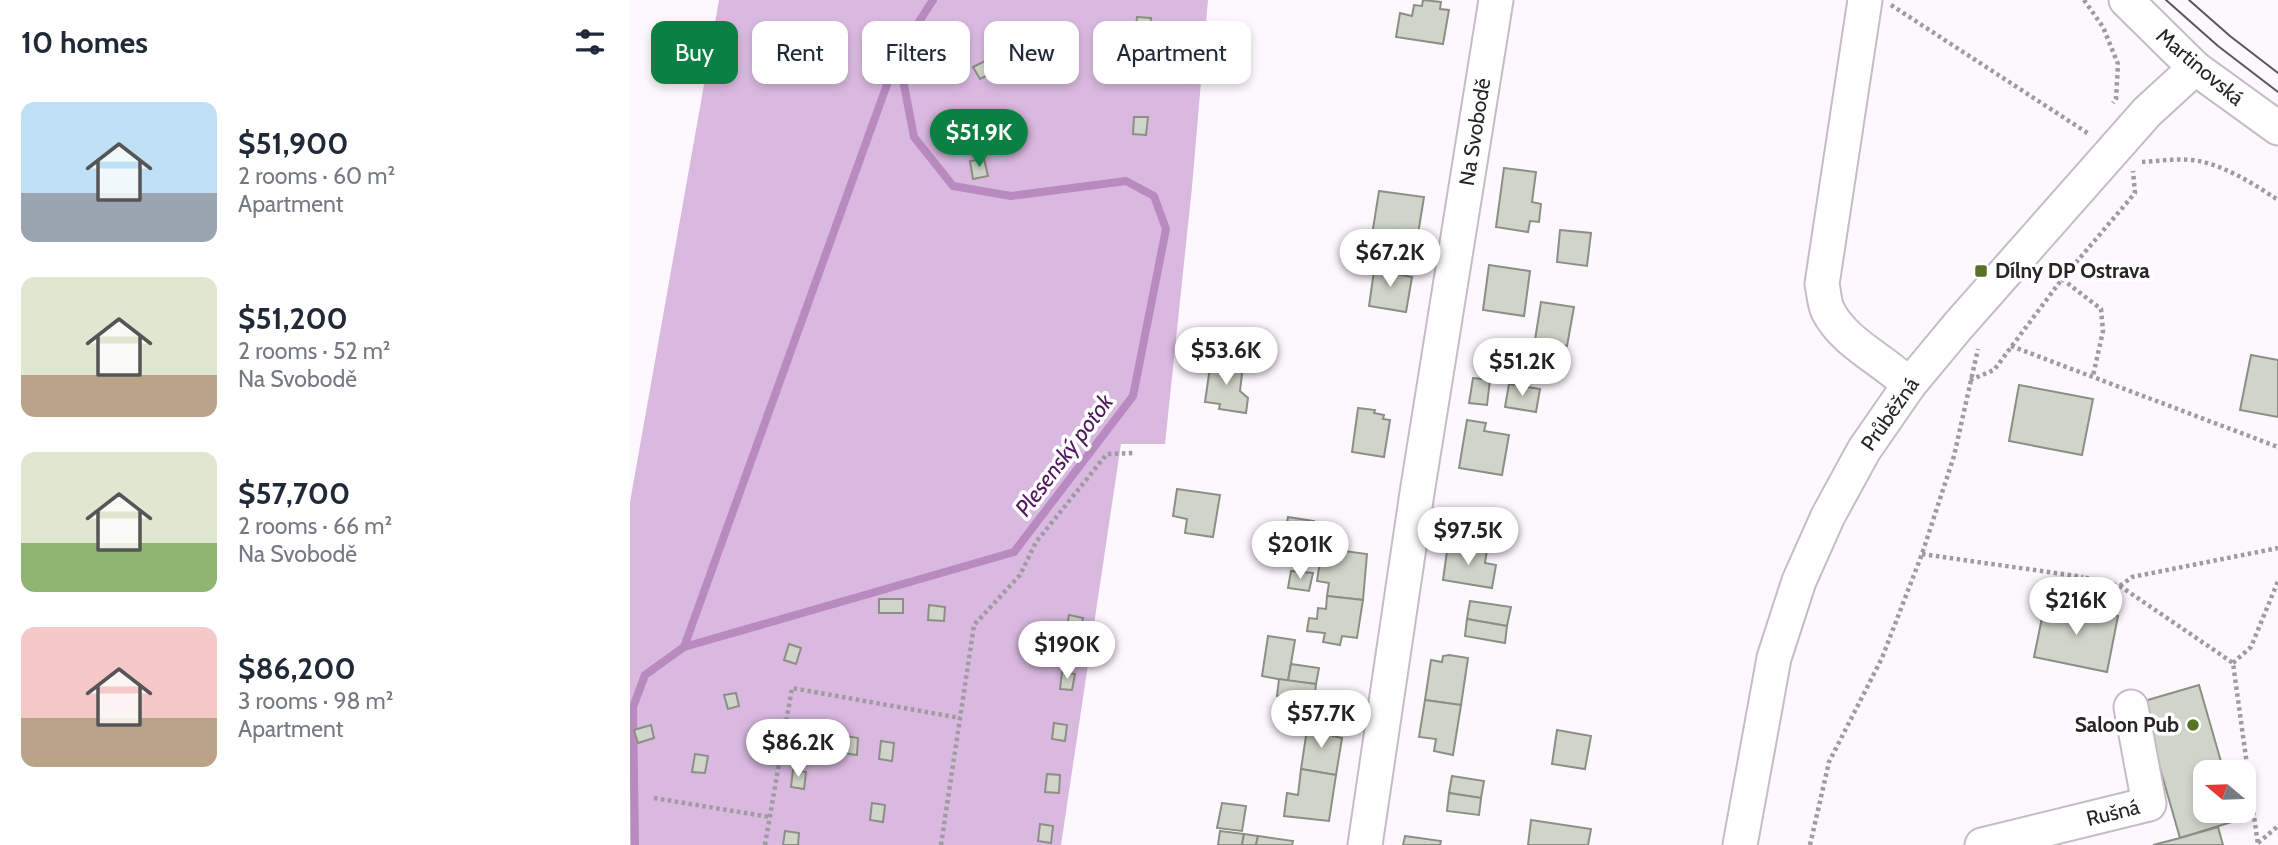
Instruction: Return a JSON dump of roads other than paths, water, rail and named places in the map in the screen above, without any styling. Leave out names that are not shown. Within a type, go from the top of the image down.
[{"type":"street","name":"Na Svobodě","points":[[1364,845],[1496,0]]},
{"type":"street","points":[[1865,0],[1822,284],[1827,310],[1844,333],[1894,370],[1909,385]]},
{"type":"street","name":"Martinovská","points":[[2126,0],[2195,68],[2278,128]]},
{"type":"street","name":"Průběžná","points":[[1741,845],[1774,658],[1799,581],[1828,516],[1864,450],[1909,385],[2147,112],[2195,68]]},
{"type":"street","name":"Rušná","points":[[1982,845],[2149,804],[2131,707]]},
{"type":"waterway","name":"Plesenský potok","points":[[635,845],[633,707],[645,675],[684,647],[1014,552],[1133,396],[1166,229],[1154,196],[1126,181],[1011,196],[953,186],[914,137],[898,54],[933,0]]},
{"type":"waterway","points":[[684,647],[887,84]]},
{"type":"tram line","points":[[2166,0],[2218,46],[2278,92]]},
{"type":"tram line","points":[[2189,0],[2278,73]]},
{"type":"place","name":"Dílny DP Ostrava","points":[[1981,271]]},
{"type":"place","name":"Saloon Pub","points":[[2193,725]]}]
